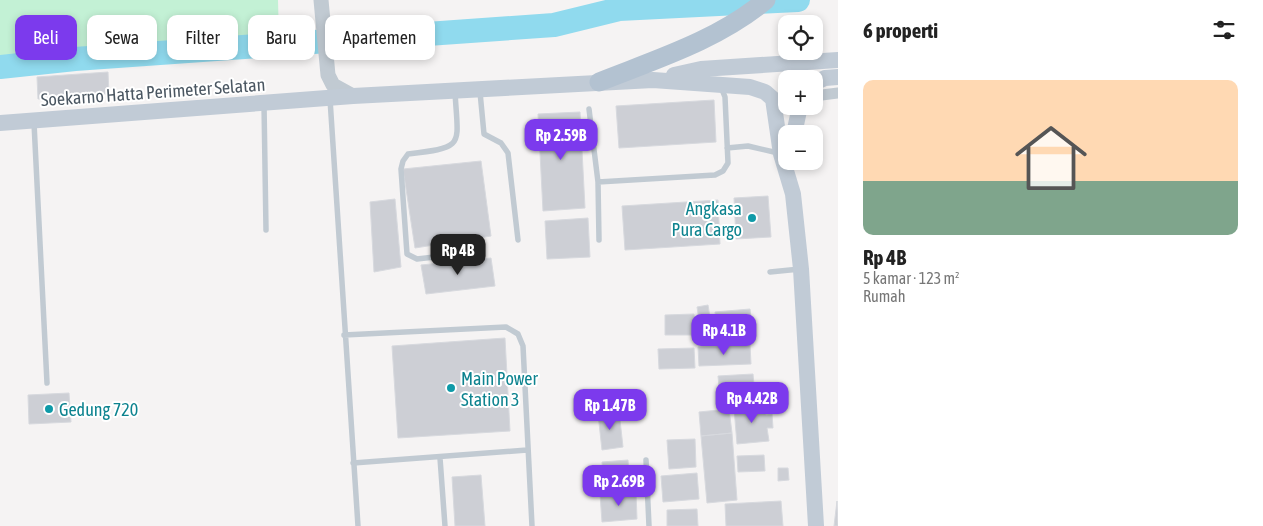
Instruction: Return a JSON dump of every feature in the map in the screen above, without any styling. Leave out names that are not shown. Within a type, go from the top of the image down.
[{"type":"main road","points":[[599,82],[713,36],[745,18],[766,0]]},
{"type":"main road","points":[[653,80],[701,69],[838,60]]},
{"type":"main road","points":[[823,79],[838,77]]},
{"type":"main road","points":[[353,96],[454,89],[480,90],[653,80],[719,83],[750,87],[765,92],[773,100],[779,125]]},
{"type":"main road","name":"Soekarno Hatta Perimeter Selatan","points":[[0,123],[353,96]]},
{"type":"main road","points":[[789,170],[801,269],[816,526]]},
{"type":"street","points":[[321,0],[328,75],[333,85],[353,96]]},
{"type":"street","points":[[823,95],[838,93]]},
{"type":"lane","points":[[598,182],[715,175],[723,171],[728,163],[725,97],[719,83]]},
{"type":"lane","points":[[454,89],[457,138],[452,145],[444,150],[408,154],[403,161],[401,169],[408,254],[417,259],[469,253]]},
{"type":"lane","points":[[480,90],[484,134],[501,143],[508,154],[518,240]]},
{"type":"lane","points":[[330,98],[344,335],[358,526]]},
{"type":"lane","points":[[264,104],[266,230]]},
{"type":"lane","points":[[589,109],[598,182],[598,240]]},
{"type":"lane","points":[[34,121],[47,383]]},
{"type":"lane","points":[[727,148],[761,148],[778,155]]},
{"type":"lane","points":[[770,272],[801,269]]},
{"type":"lane","points":[[344,335],[506,327],[518,334],[523,346],[532,526]]},
{"type":"lane","points":[[353,463],[527,450]]},
{"type":"lane","points":[[440,458],[445,526]]},
{"type":"lane","points":[[646,460],[650,526]]},
{"type":"green space","points":[[0,0],[278,0],[278,15],[248,15],[248,40],[238,41],[238,15],[167,15],[167,46],[157,47],[157,15],[87,15],[87,52],[77,52],[77,15],[15,15],[15,57],[0,58]]},
{"type":"building","points":[[108,72],[109,94],[38,99],[37,77]]},
{"type":"building","points":[[714,100],[716,142],[619,148],[616,106]]},
{"type":"building","points":[[580,112],[585,208],[543,211],[538,114]]},
{"type":"building","points":[[481,161],[491,236],[415,248],[403,169]]},
{"type":"building","name":"Angkasa Pura Cargo","points":[[768,196],[771,237],[736,239],[734,198]]},
{"type":"building","points":[[395,199],[401,267],[374,272],[370,202]]},
{"type":"building","points":[[718,200],[720,244],[625,250],[622,206]]},
{"type":"building","points":[[588,218],[590,257],[547,259],[545,221]]},
{"type":"building","points":[[491,258],[495,286],[426,294],[421,265]]},
{"type":"building","points":[[708,305],[710,317],[699,319],[697,307]]},
{"type":"building","points":[[750,309],[752,327],[717,330],[715,312]]},
{"type":"building","points":[[694,314],[695,335],[665,335],[665,315]]},
{"type":"building","name":"Main Power Station 3","points":[[505,338],[510,431],[398,438],[392,346]]},
{"type":"building","points":[[750,345],[751,364],[699,366],[698,347]]},
{"type":"building","points":[[694,348],[695,368],[659,369],[658,349]]},
{"type":"building","points":[[753,374],[755,395],[720,397],[718,376]]},
{"type":"building","name":"Gedung 720","points":[[69,393],[71,422],[29,424],[28,395]]},
{"type":"building","points":[[765,405],[766,415],[772,414],[773,428],[767,428],[769,441],[737,444],[734,408]]},
{"type":"building","points":[[729,409],[732,433],[701,436],[699,412]]},
{"type":"building","points":[[619,411],[623,447],[602,450],[598,414]]},
{"type":"building","points":[[732,433],[737,500],[707,503],[701,436]]},
{"type":"building","points":[[695,439],[696,467],[669,469],[667,440]]},
{"type":"building","points":[[764,455],[765,471],[738,472],[737,456]]},
{"type":"building","points":[[628,460],[630,488],[604,490],[602,462]]},
{"type":"building","points":[[778,468],[788,468],[789,480],[778,481]]},
{"type":"building","points":[[697,473],[699,499],[663,502],[661,476]]},
{"type":"building","points":[[481,475],[485,526],[455,526],[452,477]]},
{"type":"building","points":[[636,492],[637,519],[602,522],[600,494]]},
{"type":"building","points":[[781,501],[783,526],[726,526],[725,504]]},
{"type":"building","points":[[837,501],[838,526],[834,526]]},
{"type":"building","points":[[697,509],[698,526],[667,526],[667,510]]},
{"type":"waterway","points":[[0,67],[75,59],[554,25],[619,9],[798,0]]},
{"type":"place","name":"Angkasa Pura Cargo","points":[[752,218]]},
{"type":"place","name":"Main Power Station 3","points":[[451,388]]},
{"type":"place","name":"Gedung 720","points":[[49,409]]}]
